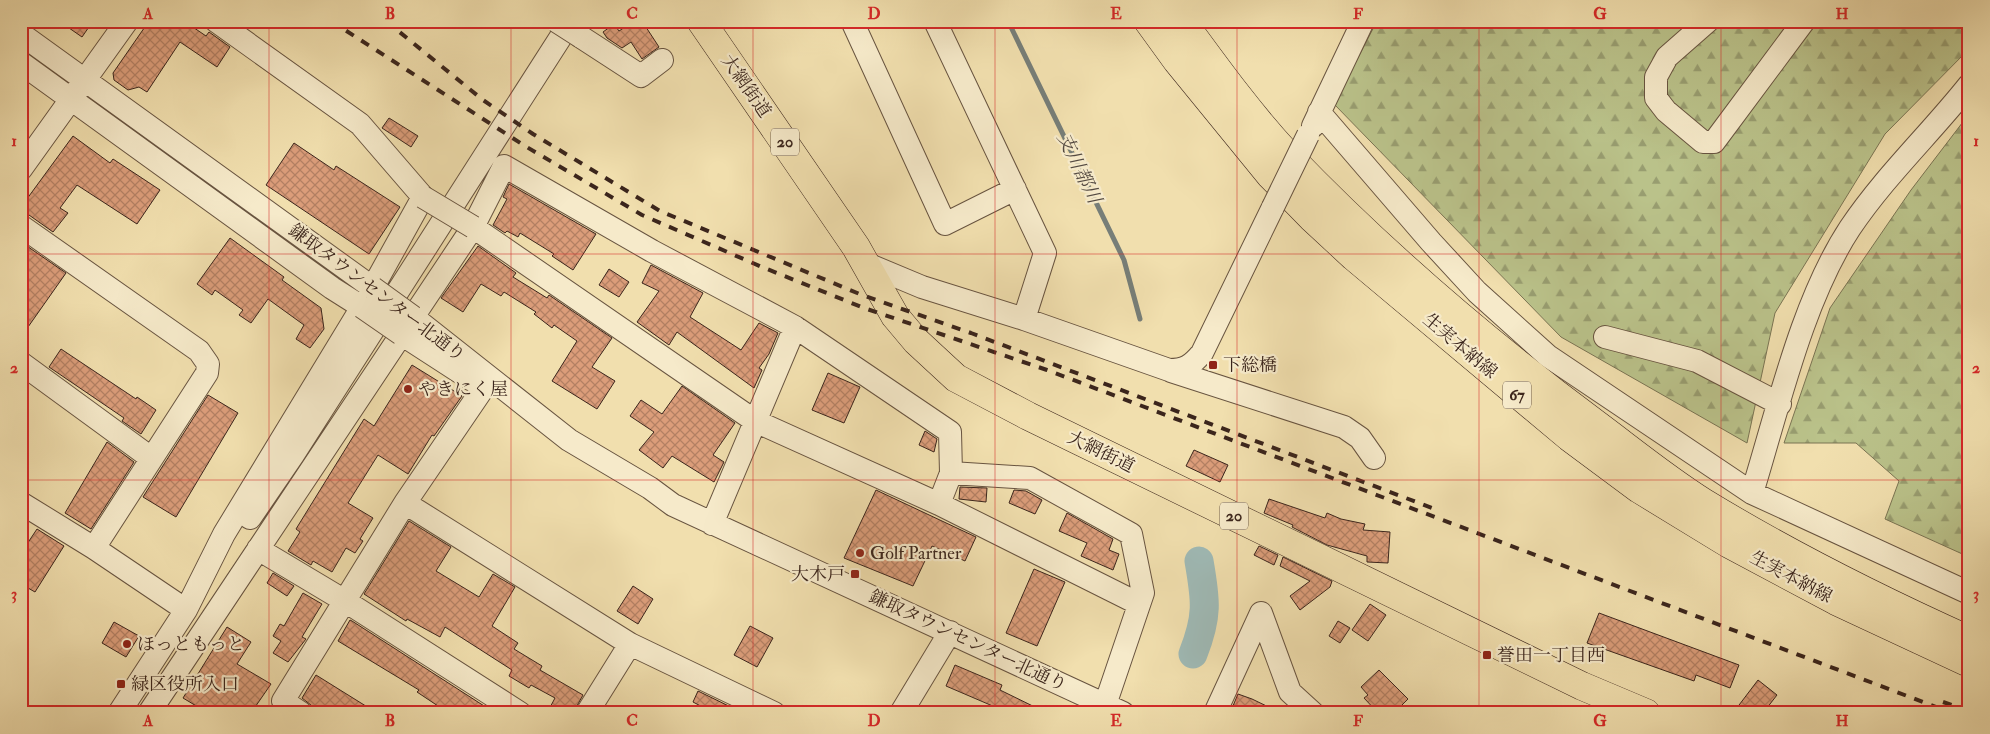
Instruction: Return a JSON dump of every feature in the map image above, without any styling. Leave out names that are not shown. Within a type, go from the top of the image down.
[{"type":"main road","name":"大網街道","points":[[701,21],[867,264],[895,316],[916,341],[956,378],[986,395],[1582,686],[1646,713]]},
{"type":"main road","name":"生実本納線","points":[[1148,21],[1177,61],[1270,174],[1312,218],[1354,257],[1569,437],[1639,489],[1729,544],[1836,601],[1969,663]]},
{"type":"main road","name":"生実本納線","points":[[1182,21],[1226,83],[1304,170],[1429,289],[1558,396],[1649,466],[1702,502],[1890,604],[1969,640]]},
{"type":"street","points":[[21,169],[127,21]]},
{"type":"street","points":[[216,21],[360,124],[423,197],[474,227],[755,421],[939,504],[1139,604]]},
{"type":"street","points":[[556,21],[576,29],[641,76],[662,60]]},
{"type":"street","points":[[852,21],[945,224],[1014,189]]},
{"type":"street","points":[[935,21],[1045,253],[1024,319]]},
{"type":"street","points":[[1169,370],[1182,370],[1190,366],[1202,353],[1363,21]]},
{"type":"street","points":[[1708,21],[1667,57],[1656,77],[1656,98],[1666,111],[1703,142],[1714,142],[1804,21]]},
{"type":"street","points":[[210,567],[236,538],[293,455],[576,29]]},
{"type":"street","name":"鎌取タウンセンター北通り","points":[[21,34],[367,298]]},
{"type":"street","name":"鎌取タウンセンター北通り","points":[[21,63],[71,99],[367,298],[569,440],[650,488],[673,506],[1114,709]]},
{"type":"street","points":[[1752,493],[1807,315],[1827,271],[1850,229],[1881,186],[1969,86]]},
{"type":"street","points":[[1319,112],[1431,242],[1470,284],[1548,356],[1752,493],[1969,593]]},
{"type":"street","points":[[149,713],[197,638],[474,227],[504,166],[652,251],[796,327],[950,432],[951,473],[939,504]]},
{"type":"street","points":[[120,713],[186,610],[210,567],[229,526],[367,298],[423,197]]},
{"type":"street","points":[[21,226],[199,351],[205,357],[208,364],[207,373],[94,548]]},
{"type":"street","points":[[867,264],[922,287],[1024,319],[1169,370],[1344,427],[1360,438],[1374,458]]},
{"type":"street","points":[[407,326],[551,440],[595,469],[644,496],[673,506]]},
{"type":"street","points":[[712,524],[796,327]]},
{"type":"street","points":[[1605,337],[1697,361],[1780,404]]},
{"type":"street","points":[[21,363],[151,458]]},
{"type":"street","points":[[301,713],[283,701],[405,503],[484,387]]},
{"type":"street","points":[[197,638],[230,568],[293,455]]},
{"type":"street","points":[[951,473],[1030,478],[1131,534],[1143,593],[1114,709]]},
{"type":"street","points":[[21,503],[94,548],[186,610]]},
{"type":"street","points":[[405,503],[630,644],[774,713]]},
{"type":"street","points":[[258,549],[345,601],[520,713]]},
{"type":"street","points":[[1215,713],[1261,613],[1290,692],[1313,713]]},
{"type":"street","points":[[901,713],[950,632]]},
{"type":"street","points":[[588,713],[630,644]]},
{"type":"green space","points":[[1377,21],[1969,21],[1969,49],[1885,134],[1775,313],[1747,443],[1561,337],[1334,104]]},
{"type":"green space","points":[[1969,114],[1969,557],[1885,519],[1899,481],[1856,443],[1784,443],[1830,308],[1911,190]]},
{"type":"building","points":[[59,21],[93,21],[82,37]]},
{"type":"building","points":[[149,21],[184,21],[206,36],[209,32],[230,47],[217,67],[180,42],[147,92],[139,87],[128,90],[114,80],[113,73]]},
{"type":"building","points":[[634,21],[642,21],[659,47],[642,59],[631,42],[622,48],[607,38],[603,32],[614,24],[619,31]]},
{"type":"building","points":[[389,118],[418,136],[411,147],[382,128]]},
{"type":"building","points":[[73,136],[110,163],[113,159],[160,190],[137,224],[77,185],[60,208],[68,213],[53,232],[29,215],[21,213],[21,207]]},
{"type":"building","points":[[294,143],[334,170],[336,166],[400,207],[369,254],[266,185]]},
{"type":"building","points":[[509,184],[596,234],[573,270],[552,256],[554,254],[520,233],[518,237],[507,231],[505,233],[493,225],[507,199],[503,197]]},
{"type":"building","points":[[230,238],[284,277],[282,280],[321,308],[324,329],[310,348],[296,339],[304,325],[268,299],[251,323],[239,315],[243,310],[215,290],[212,295],[197,284]]},
{"type":"building","points":[[21,242],[66,273],[21,337]]},
{"type":"building","points":[[478,246],[516,273],[513,277],[547,298],[549,295],[612,338],[592,367],[615,381],[597,409],[552,381],[577,341],[554,325],[552,328],[534,314],[536,312],[504,292],[501,296],[481,284],[463,312],[441,298]]},
{"type":"building","points":[[651,265],[703,293],[690,317],[741,350],[759,323],[778,333],[769,354],[759,368],[762,370],[754,388],[677,332],[669,345],[637,322],[659,291],[642,283]]},
{"type":"building","points":[[609,269],[629,282],[619,297],[599,285]]},
{"type":"building","points":[[61,349],[136,399],[137,397],[156,410],[141,434],[122,421],[124,418],[49,367]]},
{"type":"building","points":[[412,365],[462,396],[434,436],[432,435],[408,474],[378,455],[348,503],[373,518],[360,539],[363,541],[355,553],[346,548],[332,572],[313,561],[311,565],[288,551],[300,532],[296,529],[364,419],[374,426]]},
{"type":"building","points":[[828,373],[860,387],[844,423],[812,410]]},
{"type":"building","points":[[682,386],[735,423],[713,455],[724,462],[714,482],[672,456],[663,468],[639,450],[654,432],[630,416],[641,400],[662,414]]},
{"type":"building","points":[[208,395],[238,413],[176,517],[143,497]]},
{"type":"building","points":[[925,431],[937,439],[934,452],[919,445]]},
{"type":"building","points":[[107,442],[134,462],[91,529],[65,513]]},
{"type":"building","points":[[1194,450],[1228,465],[1220,482],[1186,466]]},
{"type":"building","points":[[960,487],[987,488],[986,502],[959,499]]},
{"type":"building","points":[[876,490],[976,537],[965,561],[932,546],[913,586],[844,558]]},
{"type":"building","points":[[1014,490],[1026,491],[1042,500],[1035,514],[1009,503]]},
{"type":"building","points":[[1269,499],[1325,518],[1327,513],[1341,519],[1365,524],[1363,530],[1390,532],[1388,563],[1367,562],[1367,556],[1327,545],[1292,527],[1293,525],[1264,513]]},
{"type":"building","points":[[1067,513],[1113,539],[1109,550],[1119,554],[1113,570],[1081,556],[1087,543],[1059,531]]},
{"type":"building","points":[[409,521],[451,547],[436,571],[479,597],[493,574],[515,587],[492,626],[518,643],[514,649],[542,666],[540,670],[583,695],[573,713],[547,713],[555,698],[531,685],[529,688],[509,676],[512,670],[445,627],[440,637],[407,619],[406,621],[364,594]]},
{"type":"building","points":[[37,529],[64,546],[35,592],[21,584],[21,553]]},
{"type":"building","points":[[1259,546],[1278,555],[1274,565],[1254,555]]},
{"type":"building","points":[[1283,557],[1332,581],[1330,587],[1300,610],[1290,596],[1310,581],[1280,566]]},
{"type":"building","points":[[1034,569],[1065,582],[1037,646],[1006,633]]},
{"type":"building","points":[[273,573],[294,586],[287,596],[267,583]]},
{"type":"building","points":[[633,586],[653,599],[638,624],[617,611]]},
{"type":"building","points":[[303,593],[322,604],[302,637],[306,639],[288,662],[273,653],[281,641],[273,636],[280,624],[284,626]]},
{"type":"building","points":[[1370,604],[1386,615],[1368,641],[1352,630]]},
{"type":"building","points":[[1599,613],[1739,665],[1730,688],[1696,675],[1694,681],[1587,643]]},
{"type":"building","points":[[350,620],[495,713],[444,713],[437,708],[438,706],[417,692],[419,690],[338,641]]},
{"type":"building","points":[[1338,621],[1350,628],[1340,643],[1329,636]]},
{"type":"building","points":[[114,622],[139,636],[126,657],[102,643]]},
{"type":"building","points":[[750,626],[773,638],[757,667],[734,655]]},
{"type":"building","points":[[227,627],[251,642],[237,664],[271,684],[251,713],[208,713],[183,698]]},
{"type":"building","points":[[955,665],[1002,685],[1000,690],[1047,713],[1009,713],[946,686]]},
{"type":"building","points":[[1379,670],[1408,699],[1394,713],[1378,713],[1364,698],[1368,695],[1361,687]]},
{"type":"building","points":[[316,675],[377,713],[321,713],[302,698]]},
{"type":"building","points":[[1758,680],[1777,695],[1763,713],[1733,713]]},
{"type":"building","points":[[698,691],[743,713],[714,713],[693,702]]},
{"type":"building","points":[[1238,694],[1252,699],[1281,713],[1230,713]]},
{"type":"waterway","name":"支川都川","points":[[1008,21],[1124,260],[1140,319]]},
{"type":"waterway","name":"支川都川","points":[[1193,654],[1201,629],[1204,608],[1199,561]]},
{"type":"railway","points":[[331,21],[525,146],[642,215],[762,267],[864,308],[1047,370],[1952,713]]},
{"type":"railway","points":[[386,21],[483,100],[533,134],[660,211],[862,295],[971,333],[1440,511]]},
{"type":"railway","points":[[1943,702],[1969,711]]},
{"type":"place","name":"下総橋","points":[[1213,365]]},
{"type":"place","name":"やきにく屋","points":[[408,389]]},
{"type":"place","name":"Golf Partner","points":[[860,553]]},
{"type":"place","name":"大木戸","points":[[855,574]]},
{"type":"place","name":"ほっともっと","points":[[127,644]]},
{"type":"place","name":"誉田一丁目西","points":[[1487,655]]},
{"type":"place","name":"緑区役所入口","points":[[121,684]]}]
